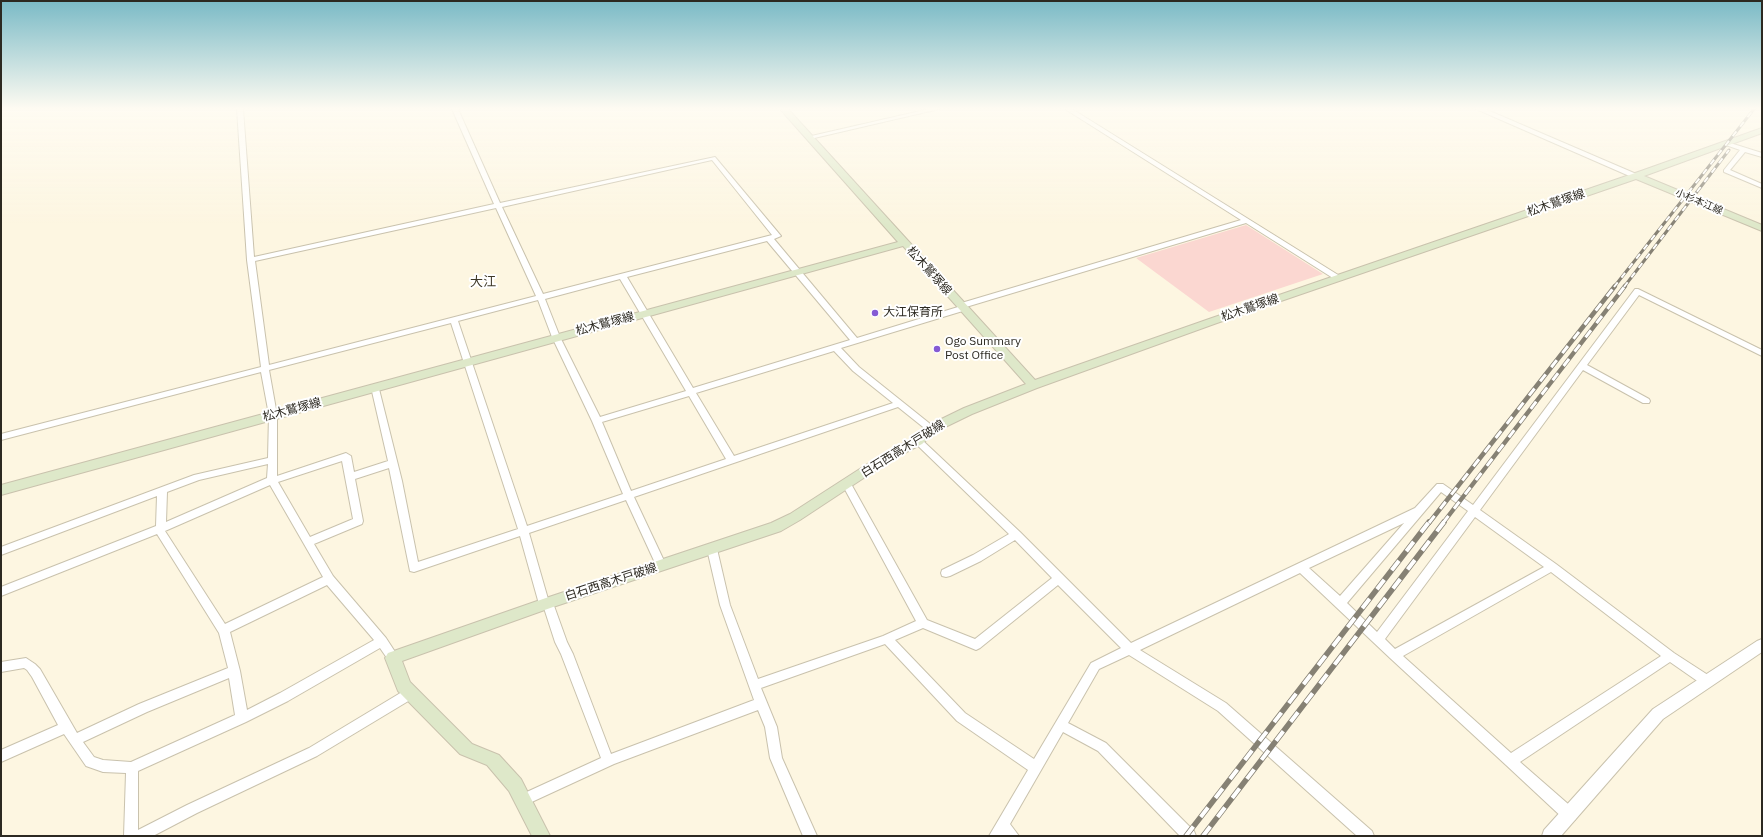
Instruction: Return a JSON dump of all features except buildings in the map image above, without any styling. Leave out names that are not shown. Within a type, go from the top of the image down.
[{"type":"main road","points":[[820,148],[877,210],[904,243]]},
{"type":"main road","name":"松木鷲塚線","points":[[1,490],[904,243],[1033,385],[1711,148]]},
{"type":"main road","name":"小杉本江線","points":[[1640,174],[1762,222]]},
{"type":"main road","name":"小杉本江線","points":[[1640,174],[1762,228]]},
{"type":"main road","name":"白石西高木戸破線","points":[[393,658],[546,603],[712,549],[776,526],[795,517],[887,457],[918,441],[931,429],[968,411],[1033,385]]},
{"type":"main road","points":[[393,658],[404,686],[411,694],[466,749],[493,760],[515,785],[542,836]]},
{"type":"street","points":[[243,148],[251,260],[265,369],[273,415],[271,460],[272,480],[291,516],[329,579],[382,641],[393,658]]},
{"type":"street","points":[[472,148],[541,298],[556,337],[597,421],[628,495],[661,565]]},
{"type":"street","points":[[1131,148],[1339,278]]},
{"type":"street","points":[[1576,148],[1640,174]]},
{"type":"street","points":[[1580,148],[1640,174]]},
{"type":"street","points":[[1741,148],[1762,155]]},
{"type":"street","points":[[1744,149],[1726,171],[1762,186]]},
{"type":"street","points":[[1,437],[777,236],[713,158],[251,260]]},
{"type":"street","points":[[597,421],[1246,220]]},
{"type":"street","points":[[769,238],[856,342]]},
{"type":"street","points":[[623,277],[731,460]]},
{"type":"street","points":[[1378,639],[1638,291],[1762,353]]},
{"type":"street","points":[[454,320],[546,603],[608,761]]},
{"type":"street","points":[[836,348],[856,369],[931,429]]},
{"type":"street","points":[[1582,366],[1646,401]]},
{"type":"street","points":[[375,387],[393,463],[414,568],[899,404]]},
{"type":"street","points":[[918,441],[1016,535],[1130,650],[1222,707],[1367,836]]},
{"type":"street","points":[[1,592],[160,529],[272,480],[346,456],[358,521],[308,542]]},
{"type":"street","points":[[1,551],[197,477],[271,460]]},
{"type":"street","points":[[350,477],[393,463]]},
{"type":"street","points":[[847,484],[923,623],[976,645],[1059,578]]},
{"type":"street","points":[[1340,603],[1440,486],[1552,567],[1670,656],[1707,681]]},
{"type":"street","points":[[162,491],[160,529],[223,630],[234,671],[242,718]]},
{"type":"street","points":[[1012,836],[999,831],[1095,666],[1419,511]]},
{"type":"street","points":[[946,573],[977,558],[1016,535]]},
{"type":"street","points":[[712,549],[725,605],[771,727],[776,758],[810,836]]},
{"type":"street","points":[[1301,567],[1378,639],[1394,656],[1570,814]]},
{"type":"street","points":[[1394,656],[1552,567]]},
{"type":"street","points":[[223,630],[329,579]]},
{"type":"street","points":[[754,685],[887,639],[923,623]]},
{"type":"street","points":[[887,639],[961,717],[1036,768]]},
{"type":"street","points":[[1,667],[26,663],[31,667],[36,673],[66,728],[90,762],[103,766],[132,768],[242,718],[284,697],[382,641]]},
{"type":"street","points":[[1550,836],[1658,714],[1762,645]]},
{"type":"street","points":[[1510,761],[1670,656]]},
{"type":"street","points":[[75,740],[143,708],[234,671]]},
{"type":"street","points":[[139,836],[192,809],[313,752],[411,694]]},
{"type":"street","points":[[523,800],[608,761],[761,703]]},
{"type":"street","points":[[1061,725],[1102,747],[1189,836]]},
{"type":"street","points":[[1,756],[66,728]]},
{"type":"street","points":[[131,836],[132,768]]},
{"type":"shaded area","points":[[1246,225],[1323,274],[1209,312],[1136,258]]},
{"type":"railway","points":[[1614,287],[1723,148]]},
{"type":"railway","points":[[1624,287],[1729,150]]},
{"type":"railway","points":[[1429,523],[1615,286]]},
{"type":"railway","points":[[1443,523],[1625,286]]},
{"type":"railway","points":[[1186,836],[1429,522]]},
{"type":"railway","points":[[1203,836],[1444,522]]},
{"type":"place","name":"大江保育所","points":[[875,313]]},
{"type":"place","name":"Ogo Summary Post Office","points":[[937,349]]},
{"type":"district","name":"大江","points":[[483,282]]}]
